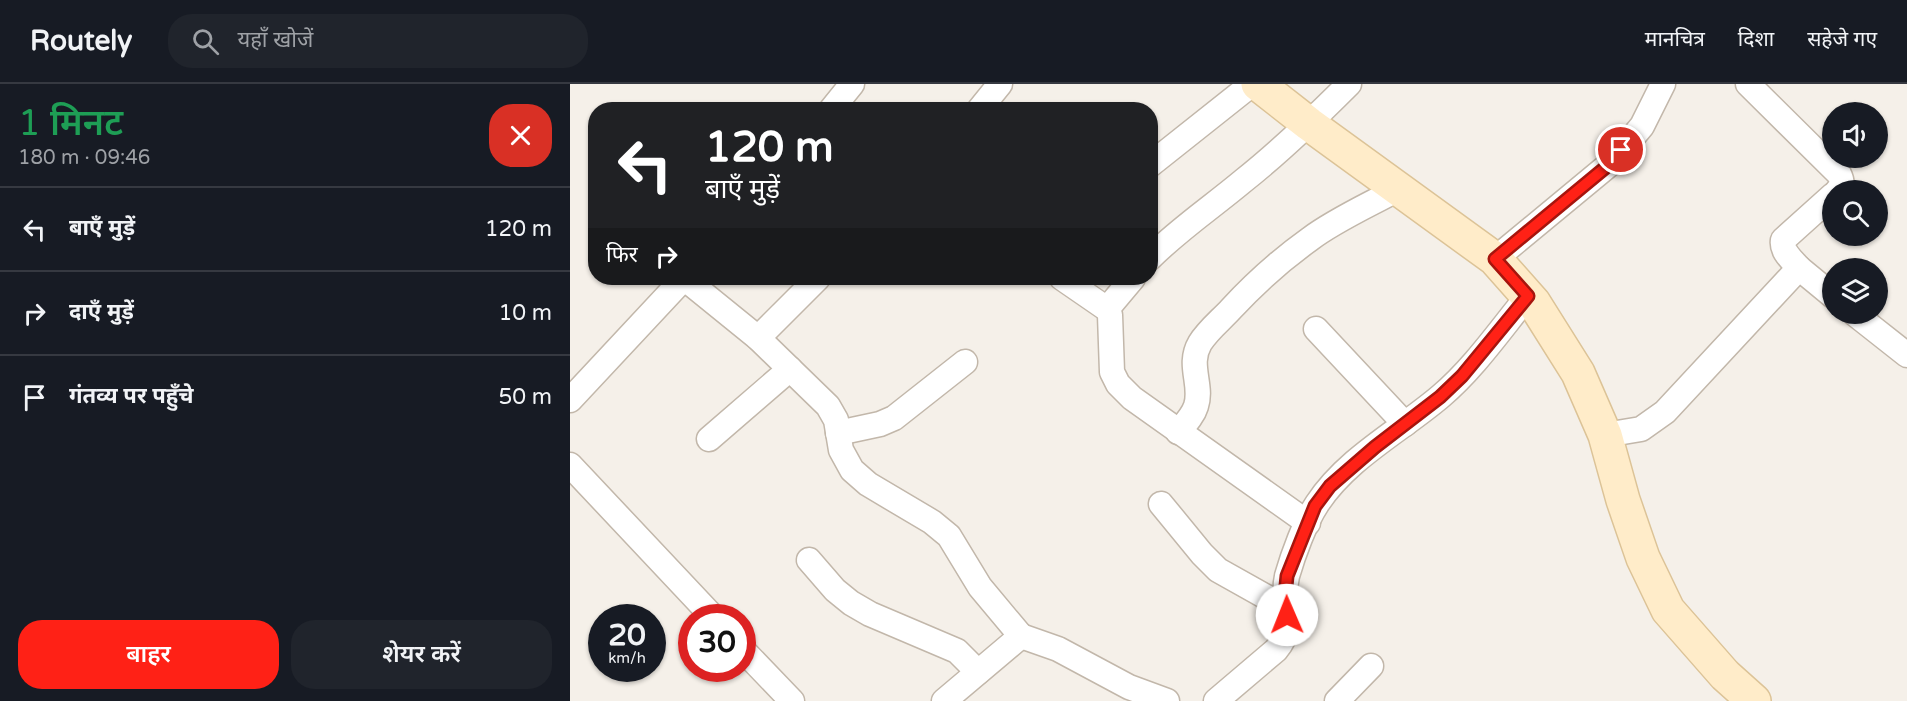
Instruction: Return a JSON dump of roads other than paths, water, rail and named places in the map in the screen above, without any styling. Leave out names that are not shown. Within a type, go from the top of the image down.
[{"type":"street","points":[[837,102],[852,84]]},
{"type":"street","points":[[985,102],[1000,84]]},
{"type":"street","points":[[1158,159],[1252,84]]},
{"type":"street","points":[[1258,84],[1309,124],[1495,259],[1528,296],[1578,373],[1605,435],[1623,500],[1643,558],[1668,610],[1725,675],[1754,701]]},
{"type":"street","points":[[1158,250],[1244,181],[1309,124],[1349,84]]},
{"type":"street","points":[[1495,259],[1611,163],[1642,126],[1663,84]]},
{"type":"street","points":[[1748,84],[1839,174],[1842,180]]},
{"type":"street","points":[[1178,432],[1190,419],[1197,405],[1198,391],[1194,373],[1194,358],[1199,344],[1208,333],[1244,294],[1312,237],[1398,189]]},
{"type":"street","points":[[1822,205],[1783,240],[1782,246],[1799,268],[1822,287]]},
{"type":"street","points":[[1605,435],[1641,429],[1665,412],[1799,268]]},
{"type":"street","points":[[570,400],[677,285]]},
{"type":"street","points":[[693,285],[758,338],[828,406],[836,420],[841,450],[852,470],[885,495],[932,522],[949,536],[980,587],[1021,636],[1058,649],[1129,687],[1167,701]]},
{"type":"street","points":[[758,338],[811,285]]},
{"type":"street","points":[[1072,285],[1107,309],[1110,315],[1112,372],[1118,384],[1132,398],[1178,432],[1308,523]]},
{"type":"street","points":[[1107,309],[1127,285]]},
{"type":"street","points":[[1216,701],[1283,642],[1288,630],[1285,596],[1287,576],[1315,506],[1330,486],[1375,447],[1440,397],[1462,376],[1528,296]]},
{"type":"street","points":[[1868,324],[1907,355]]},
{"type":"street","points":[[1316,328],[1405,424]]},
{"type":"street","points":[[838,433],[894,418],[965,362]]},
{"type":"street","points":[[709,439],[790,369]]},
{"type":"street","points":[[570,465],[701,604]]},
{"type":"street","points":[[1161,504],[1218,570],[1286,608]]},
{"type":"street","points":[[809,560],[835,590],[850,603],[870,614],[957,651],[978,672]]},
{"type":"street","points":[[944,701],[1021,636]]},
{"type":"street","points":[[756,664],[792,701]]},
{"type":"street","points":[[1337,701],[1371,666]]}]
